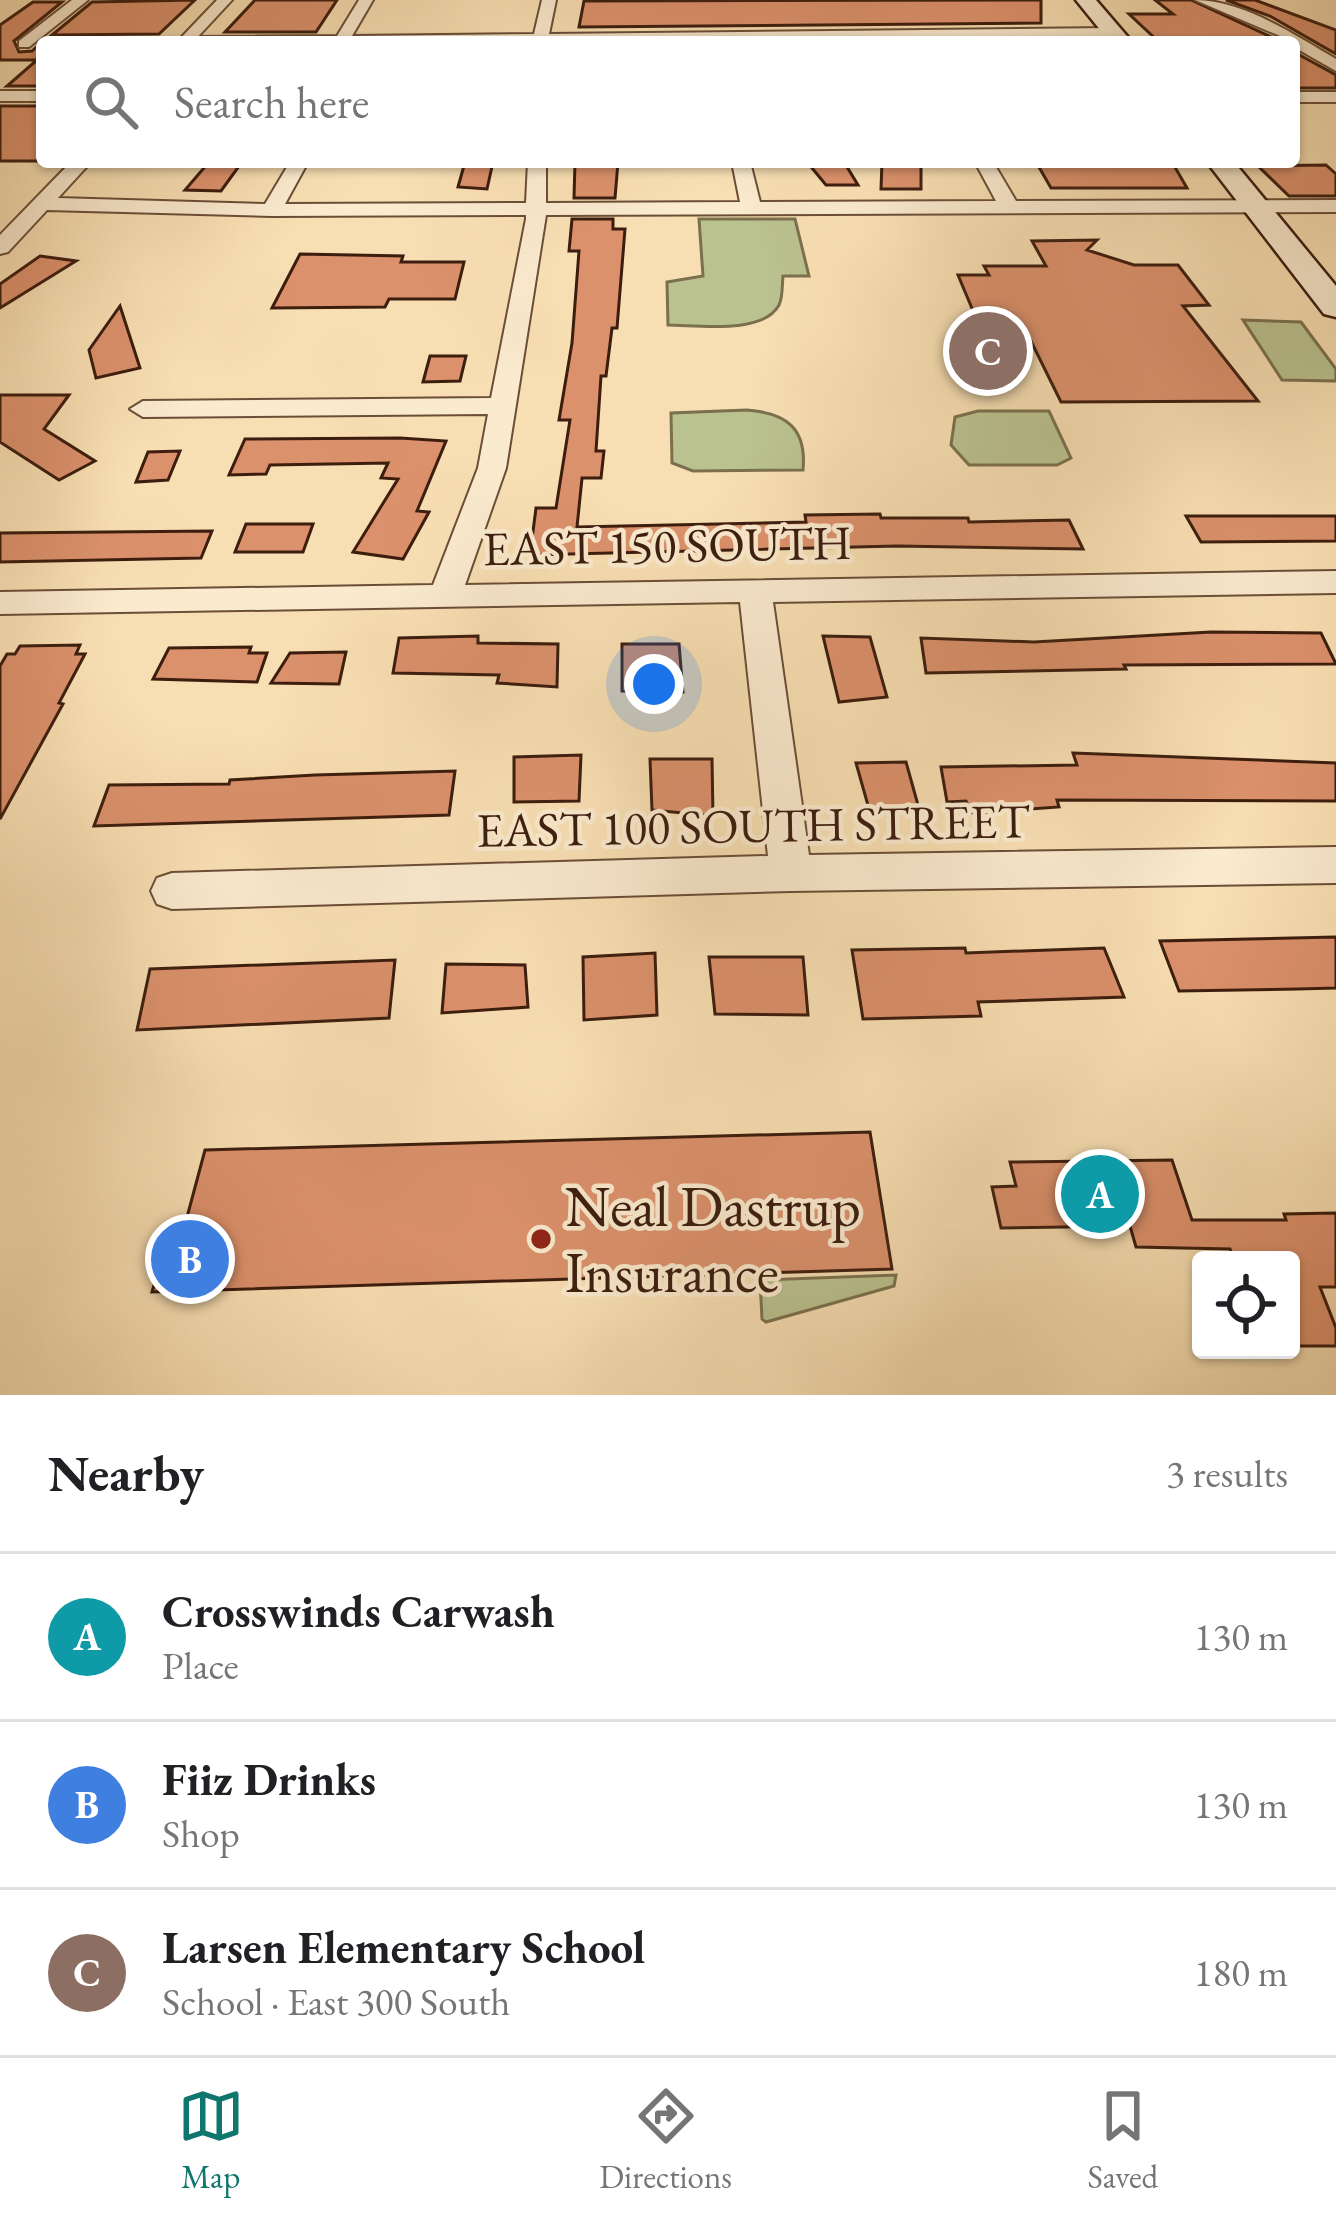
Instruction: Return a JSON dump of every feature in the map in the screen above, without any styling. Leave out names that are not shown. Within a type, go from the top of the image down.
[{"type":"street","points":[[42,36],[81,0]]},
{"type":"street","points":[[191,36],[225,0]]},
{"type":"street","points":[[344,36],[367,0]]},
{"type":"street","points":[[542,36],[549,0]]},
{"type":"street","points":[[1086,0],[1114,36]]},
{"type":"street","points":[[1202,0],[1286,36]]},
{"type":"street","points":[[0,44],[33,44]]},
{"type":"street","points":[[1300,45],[1336,66]]},
{"type":"street","points":[[0,96],[36,96]]},
{"type":"street","points":[[1300,98],[1336,97]]},
{"type":"street","points":[[0,247],[77,168]]},
{"type":"street","points":[[271,210],[296,168]]},
{"type":"street","points":[[445,596],[493,468],[536,209],[537,168]]},
{"type":"street","points":[[742,168],[752,210]]},
{"type":"street","points":[[987,168],[1010,208]]},
{"type":"street","points":[[1225,168],[1336,307]]},
{"type":"street","points":[[43,205],[271,210],[1336,206]]},
{"type":"street","points":[[143,409],[503,406]]},
{"type":"street","name":"EAST 150 SOUTH","points":[[0,603],[1336,582]]},
{"type":"street","points":[[755,592],[791,872]]},
{"type":"street","name":"EAST 100 SOUTH STREET","points":[[172,891],[791,872],[1336,865]]},
{"type":"green space","points":[[699,219],[795,219],[809,276],[783,276],[779,305],[759,321],[728,326],[668,325],[667,282],[703,276]]},
{"type":"green space","points":[[1243,320],[1301,322],[1336,369],[1336,381],[1282,380]]},
{"type":"green space","points":[[747,410],[773,415],[791,425],[801,443],[803,470],[693,471],[672,463],[671,413]]},
{"type":"green space","points":[[978,411],[1049,411],[1071,458],[1057,465],[969,465],[951,445],[955,417]]},
{"type":"green space","points":[[896,1275],[894,1286],[766,1322],[762,1319],[760,1280]]},
{"type":"building","points":[[195,0],[159,34],[52,35],[92,2]]},
{"type":"building","points":[[255,0],[337,0],[316,32],[225,32]]},
{"type":"building","points":[[1041,0],[1041,23],[579,27],[584,1]]},
{"type":"building","points":[[1155,0],[1191,0],[1269,36],[1153,36],[1129,14],[1173,14]]},
{"type":"building","points":[[1226,0],[1255,0],[1336,30],[1336,54],[1270,16]]},
{"type":"building","points":[[33,2],[62,2],[14,41],[19,52],[36,47],[36,60],[0,60],[0,25]]},
{"type":"building","points":[[1300,55],[1336,75],[1336,88],[1300,88]]},
{"type":"building","points":[[36,61],[36,86],[7,86]]},
{"type":"building","points":[[0,106],[36,106],[36,161],[0,161]]},
{"type":"building","points":[[1326,165],[1336,174],[1336,196],[1289,196],[1260,168]]},
{"type":"building","points":[[204,168],[238,168],[221,191],[185,190]]},
{"type":"building","points":[[463,168],[492,168],[487,189],[458,187]]},
{"type":"building","points":[[575,168],[618,168],[615,198],[574,198]]},
{"type":"building","points":[[812,168],[848,168],[858,185],[826,185]]},
{"type":"building","points":[[882,168],[921,168],[921,189],[881,189]]},
{"type":"building","points":[[1039,168],[1175,168],[1187,188],[1051,188]]},
{"type":"building","points":[[572,219],[613,219],[613,229],[625,229],[617,328],[612,328],[606,376],[601,376],[596,451],[604,451],[601,478],[582,478],[577,527],[806,522],[805,515],[880,514],[881,518],[968,518],[969,522],[1069,520],[1083,549],[897,546],[530,555],[536,508],[556,508],[570,420],[559,420],[572,343],[579,251],[569,251]]},
{"type":"building","points":[[1097,240],[1087,250],[1134,265],[1178,265],[1209,305],[1183,306],[1258,401],[1061,402],[1023,325],[979,325],[958,275],[989,275],[984,266],[1046,266],[1032,241]]},
{"type":"building","points":[[300,254],[464,262],[455,299],[389,299],[385,307],[272,308]]},
{"type":"building","points":[[40,256],[76,261],[0,308],[0,284]]},
{"type":"building","points":[[120,306],[140,368],[96,378],[89,350]]},
{"type":"building","points":[[430,356],[466,356],[460,381],[423,382]]},
{"type":"building","points":[[0,395],[69,395],[44,429],[95,461],[59,480],[0,442]]},
{"type":"building","points":[[245,439],[446,441],[417,511],[429,512],[403,559],[353,552],[398,479],[381,478],[388,463],[270,465],[266,474],[229,475]]},
{"type":"building","points":[[180,451],[168,480],[136,482],[148,452]]},
{"type":"building","points":[[1186,516],[1336,516],[1336,541],[1201,542]]},
{"type":"building","points":[[246,524],[313,524],[303,552],[235,552]]},
{"type":"building","points":[[212,531],[201,558],[0,562],[0,533]]},
{"type":"building","points":[[1211,632],[1321,633],[1336,664],[1124,665],[1126,669],[926,673],[921,638],[1034,642]]},
{"type":"building","points":[[478,636],[478,643],[558,644],[557,687],[497,683],[499,675],[393,673],[399,638]]},
{"type":"building","points":[[823,636],[870,637],[887,697],[839,702]]},
{"type":"building","points":[[622,644],[679,644],[683,692],[622,691]]},
{"type":"building","points":[[80,645],[76,654],[85,654],[59,703],[63,704],[0,819],[0,666],[20,646]]},
{"type":"building","points":[[251,647],[249,653],[267,653],[257,682],[153,679],[169,648]]},
{"type":"building","points":[[346,652],[339,684],[271,683],[290,653]]},
{"type":"building","points":[[1073,753],[1336,763],[1336,801],[1057,800],[1059,807],[971,813],[966,801],[947,802],[941,767],[1077,765]]},
{"type":"building","points":[[581,755],[579,801],[514,802],[514,757]]},
{"type":"building","points":[[650,759],[712,759],[713,816],[652,810]]},
{"type":"building","points":[[906,762],[918,805],[869,809],[856,763]]},
{"type":"building","points":[[455,771],[449,815],[94,826],[109,785],[229,784],[230,780],[315,775]]},
{"type":"building","points":[[1336,937],[1336,988],[1298,989],[1179,991],[1160,941]]},
{"type":"building","points":[[965,948],[966,953],[1104,948],[1124,997],[978,1002],[981,1016],[863,1019],[852,950]]},
{"type":"building","points":[[655,953],[657,1015],[584,1020],[583,957]]},
{"type":"building","points":[[709,957],[803,957],[808,1015],[715,1014]]},
{"type":"building","points":[[395,960],[389,1018],[137,1030],[150,969]]},
{"type":"building","points":[[446,964],[525,965],[528,1007],[442,1013]]},
{"type":"building","points":[[870,1132],[892,1269],[152,1292],[165,1247],[179,1247],[205,1150]]},
{"type":"building","points":[[1172,1160],[1192,1220],[1286,1220],[1284,1214],[1336,1213],[1336,1287],[1320,1287],[1336,1328],[1336,1346],[1300,1346],[1300,1251],[1136,1247],[1130,1226],[1001,1228],[992,1187],[1016,1186],[1010,1162]]},
{"type":"place","name":"Larsen Elementary School","points":[[988,351]]},
{"type":"place","name":"Crosswinds Carwash","points":[[1100,1194]]},
{"type":"place","name":"Neal Dastrup Insurance","points":[[541,1239]]},
{"type":"place","name":"Fiiz Drinks","points":[[190,1259]]}]
